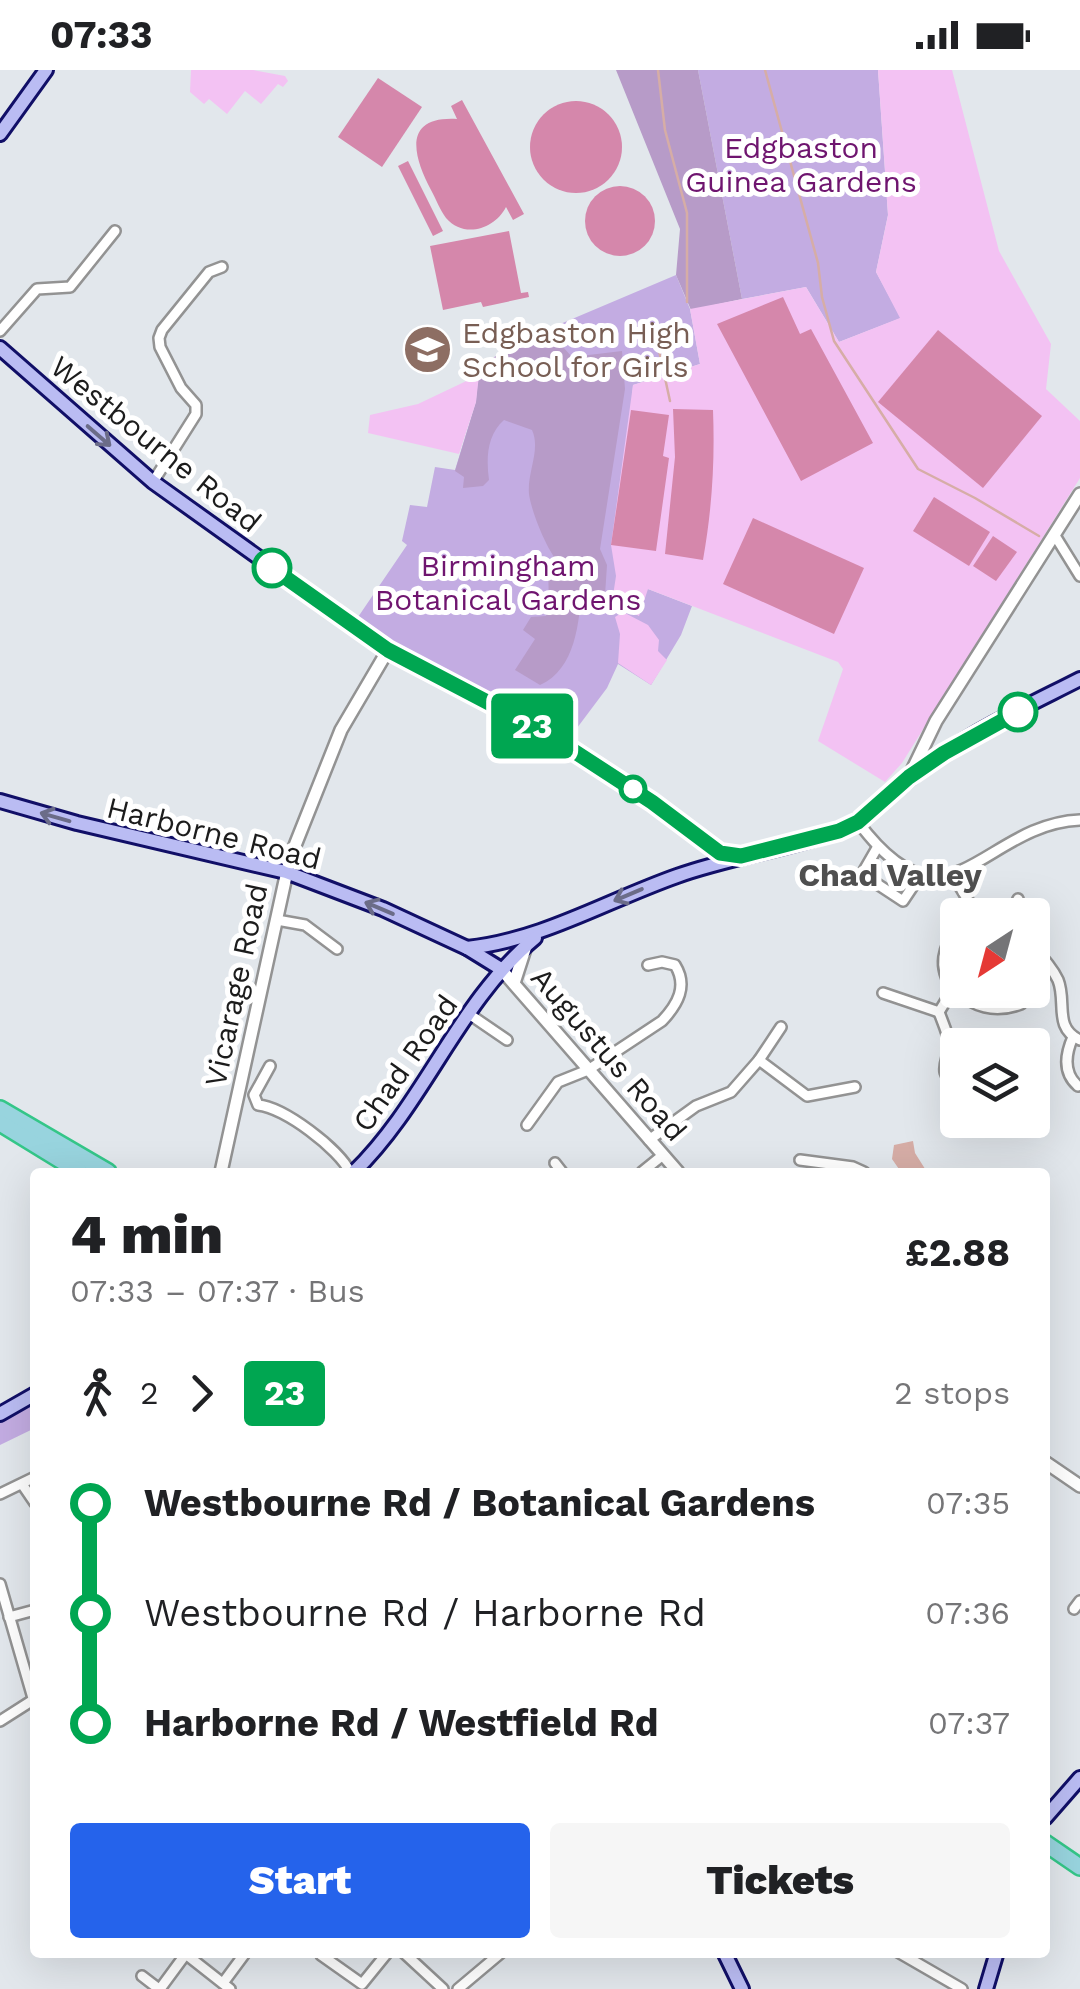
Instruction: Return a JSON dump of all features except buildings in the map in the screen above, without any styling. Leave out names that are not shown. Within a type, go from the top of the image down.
[{"type":"highway","points":[[0,1109],[97,1168]]},
{"type":"highway","points":[[0,1123],[73,1168]]},
{"type":"highway","points":[[1050,1846],[1080,1867]]},
{"type":"main road","points":[[0,134],[46,70]]},
{"type":"main road","name":"Westbourne Road","points":[[0,348],[153,482],[388,650],[546,733],[652,802],[719,858]]},
{"type":"main road","points":[[468,948],[499,945],[541,933],[719,858],[818,839],[858,822],[909,777],[944,753],[1080,679]]},
{"type":"main road","name":"Harborne Road","points":[[0,801],[78,824],[286,872],[468,948],[504,977]]},
{"type":"main road","points":[[504,977],[527,944],[541,933]]},
{"type":"main road","name":"Chad Road","points":[[356,1168],[401,1117],[469,1014],[504,977]]},
{"type":"main road","points":[[0,1414],[30,1397]]},
{"type":"main road","points":[[1050,1812],[1080,1778]]},
{"type":"main road","points":[[727,1958],[742,1989]]},
{"type":"main road","points":[[986,1989],[995,1958]]},
{"type":"street","points":[[0,331],[37,289],[70,287],[115,231]]},
{"type":"street","points":[[153,482],[196,414],[196,405],[180,388],[160,347],[162,330],[201,288],[209,272],[222,267]]},
{"type":"street","points":[[909,777],[936,721],[1080,494]]},
{"type":"street","points":[[1054,534],[1080,576]]},
{"type":"street","name":"Vicarage Road","points":[[223,1168],[286,872],[341,730],[388,650]]},
{"type":"street","points":[[858,822],[878,848],[920,877],[953,875],[1056,821],[1080,820]]},
{"type":"street","points":[[878,848],[862,874],[903,901],[920,877]]},
{"type":"street","points":[[953,875],[963,898]]},
{"type":"street","points":[[277,920],[305,925],[336,949]]},
{"type":"street","points":[[527,1124],[558,1082],[588,1070],[662,1021],[678,1001],[681,976],[675,965],[648,965]]},
{"type":"street","points":[[1050,970],[1060,984],[1060,1013],[1076,1038],[1067,1051],[1067,1064],[1070,1078],[1078,1086]]},
{"type":"street","name":"Augustus Road","points":[[504,977],[674,1168]]},
{"type":"street","points":[[882,993],[939,1012]]},
{"type":"street","points":[[941,1008],[944,1028]]},
{"type":"street","points":[[985,1008],[1010,1008]]},
{"type":"street","points":[[469,1014],[507,1040]]},
{"type":"street","points":[[649,1140],[696,1106],[731,1092],[781,1027]]},
{"type":"street","points":[[759,1060],[807,1096],[855,1087]]},
{"type":"street","points":[[258,1105],[254,1094],[270,1066]]},
{"type":"street","points":[[238,1097],[271,1106],[334,1150],[349,1168]]},
{"type":"street","points":[[647,1168],[663,1155]]},
{"type":"street","points":[[800,1160],[856,1168]]},
{"type":"street","points":[[1050,1465],[1080,1486]]},
{"type":"street","points":[[0,1494],[30,1480]]},
{"type":"street","points":[[22,1484],[30,1496]]},
{"type":"street","points":[[0,1584],[30,1677]]},
{"type":"street","points":[[9,1617],[30,1611]]},
{"type":"street","points":[[0,1721],[30,1704]]},
{"type":"street","points":[[142,1976],[159,1989],[181,1958]]},
{"type":"street","points":[[189,1958],[226,1986],[242,1958]]},
{"type":"street","points":[[325,1958],[362,1984],[383,1958]]},
{"type":"street","points":[[410,1958],[444,1989]]},
{"type":"street","points":[[458,1989],[495,1958]]},
{"type":"street","points":[[908,1958],[962,1989]]},
{"type":"green space","name":"Edgbaston Guinea Gardens","points":[[698,70],[878,70],[888,215],[876,272],[901,318],[839,342],[806,287],[742,299]]},
{"type":"green space","name":"Birmingham Botanical Gardens","points":[[676,275],[690,309],[700,364],[633,385],[631,410],[648,589],[692,606],[681,635],[651,685],[618,664],[607,688],[568,740],[356,620],[407,545],[402,541],[410,505],[427,507],[435,467],[455,470],[476,402],[479,368],[513,344]]},
{"type":"green space","points":[[30,1405],[30,1430],[0,1445],[0,1422]]},
{"type":"shaded area","points":[[191,70],[253,70],[285,76],[288,81],[283,87],[278,84],[261,104],[245,91],[227,114],[209,99],[204,104],[190,92]]},
{"type":"shaded area","points":[[616,70],[698,70],[742,299],[691,310],[676,275],[680,229]]},
{"type":"shaded area","points":[[878,70],[952,70],[999,251],[1051,344],[1046,389],[1080,421],[1080,478],[902,763],[885,782],[818,741],[843,669],[838,662],[648,589],[639,616],[612,602],[616,576],[611,545],[633,385],[700,364],[690,309],[806,287],[839,342],[900,318],[876,272],[888,215]]},
{"type":"shaded area","points":[[378,78],[422,107],[382,167],[338,137]]},
{"type":"shaded area","points":[[462,100],[524,214],[513,220],[506,207],[487,226],[461,228],[444,215],[425,177],[417,152],[420,131],[439,120],[457,119],[451,106]]},
{"type":"shaded area","points":[[576,101],[594,105],[608,115],[618,129],[622,147],[618,165],[608,179],[594,189],[576,193],[558,189],[544,179],[534,165],[530,147],[534,129],[544,115],[558,105]]},
{"type":"shaded area","points":[[408,161],[443,231],[433,236],[398,166]]},
{"type":"shaded area","points":[[620,186],[634,188],[645,196],[653,207],[653,235],[645,246],[634,254],[620,256],[606,254],[595,246],[587,235],[585,221],[587,207],[595,196],[606,188]]},
{"type":"shaded area","points":[[509,231],[521,293],[528,292],[529,297],[483,307],[481,302],[443,310],[430,246]]},
{"type":"shaded area","points":[[783,297],[800,334],[811,329],[873,443],[801,481],[717,324]]},
{"type":"shaded area","points":[[547,329],[572,357],[622,351],[625,389],[600,549],[607,565],[605,595],[582,587],[577,629],[568,656],[552,678],[540,685],[515,670],[535,639],[523,630],[531,617],[546,616],[549,609],[548,562],[561,572],[564,567],[547,545],[531,502],[529,486],[535,445],[532,430],[504,420],[498,426],[489,447],[489,480],[483,486],[463,488],[464,477],[455,471],[476,402],[479,368],[513,344]]},
{"type":"shaded area","points":[[938,330],[1042,416],[983,488],[878,402]]},
{"type":"shaded area","points":[[479,375],[476,402],[459,454],[368,433],[370,415],[418,404]]},
{"type":"shaded area","points":[[673,409],[713,410],[712,485],[703,560],[665,554],[675,457]]},
{"type":"shaded area","points":[[631,410],[669,415],[663,456],[669,458],[656,551],[611,545]]},
{"type":"shaded area","points":[[934,497],[990,532],[969,566],[913,531]]},
{"type":"shaded area","points":[[753,518],[864,568],[834,634],[723,584]]},
{"type":"shaded area","points":[[993,536],[1017,552],[996,581],[973,566]]},
{"type":"shaded area","points":[[623,612],[648,625],[659,640],[658,651],[667,660],[651,685],[618,663],[620,634],[615,617]]},
{"type":"shaded area","points":[[913,1141],[924,1168],[898,1168],[892,1159],[894,1145]]},
{"type":"waterway","points":[[658,70],[665,130],[687,213],[687,302]]},
{"type":"waterway","points":[[765,70],[818,263],[834,341],[918,469],[1039,536]]},
{"type":"waterway","points":[[658,346],[670,401]]},
{"type":"bus line","name":"23","points":[[272,568],[388,650],[546,733],[652,802],[720,853],[741,856],[839,831],[858,822],[909,777],[944,753],[1018,712]]},
{"type":"place","name":"Edgbaston High School for Girls","points":[[427,349]]},
{"type":"district","name":"Chad Valley","points":[[890,875]]}]
